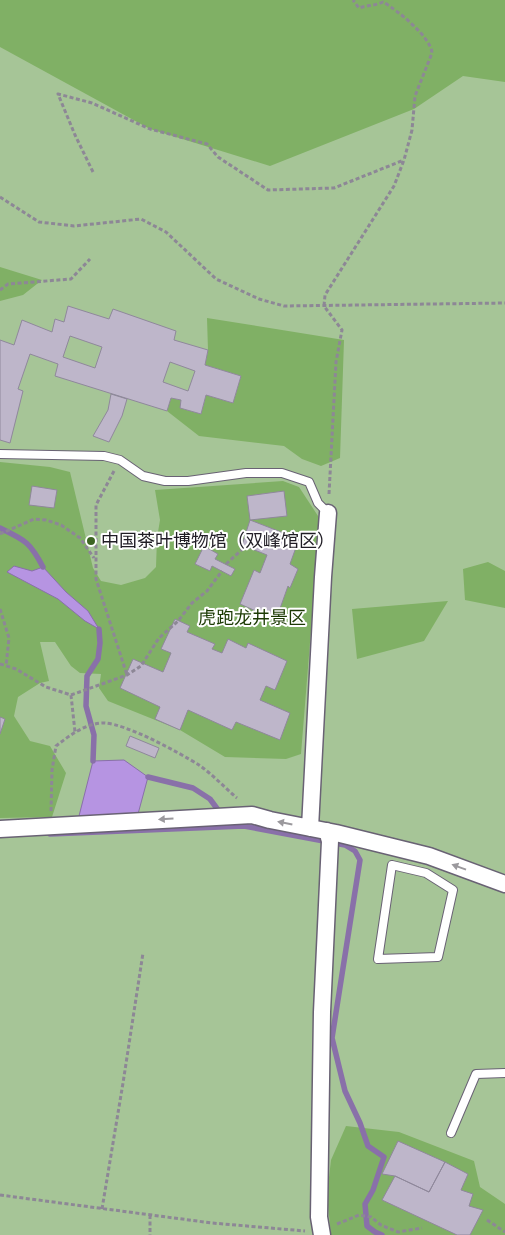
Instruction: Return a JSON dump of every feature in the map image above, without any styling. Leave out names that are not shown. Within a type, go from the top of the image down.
[{"type":"street","points":[[310,828],[328,513]]},
{"type":"street","points":[[0,829],[252,815],[310,828],[329,841],[429,856],[505,884]]},
{"type":"street","points":[[322,1233],[319,1217],[322,1012],[329,841]]},
{"type":"lane","points":[[0,454],[104,456],[120,460],[143,476],[165,481],[188,481],[246,473],[282,473],[309,482],[318,503],[328,513]]},
{"type":"lane","points":[[426,873],[429,856]]},
{"type":"lane","points":[[392,865],[426,873],[452,890],[438,957],[378,959],[392,865]]},
{"type":"lane","points":[[451,1134],[476,1074],[505,1072]]},
{"type":"path","points":[[328,513],[336,362],[342,330],[324,306],[325,295],[394,186],[404,160],[412,130],[415,96],[432,53],[432,49],[418,31],[395,9],[383,2],[359,8],[353,0]]},
{"type":"path","points":[[93,172],[58,94],[92,103],[150,130],[207,144],[218,157],[268,190],[334,188],[404,160]]},
{"type":"path","points":[[0,197],[39,222],[74,226],[141,219],[166,232],[216,279],[259,299],[284,306],[505,303]]},
{"type":"path","points":[[0,290],[8,284],[71,279],[90,259]]},
{"type":"path","points":[[120,460],[96,505],[94,558],[96,579],[127,675]]},
{"type":"path","points":[[0,534],[34,519],[46,520],[61,525],[80,538],[94,558]]},
{"type":"path","points":[[226,564],[246,546]]},
{"type":"path","points":[[0,664],[16,669],[46,687],[70,695],[127,675],[141,666],[159,638],[178,621],[192,603],[207,591],[222,571]]},
{"type":"path","points":[[0,609],[9,638],[6,666]]},
{"type":"path","points":[[70,695],[75,732]]},
{"type":"path","points":[[51,825],[52,770],[56,746],[75,732],[106,723],[128,727],[199,766],[241,802],[252,815]]},
{"type":"path","points":[[102,1209],[143,953]]},
{"type":"path","points":[[0,1195],[222,1224],[322,1233],[359,1215],[371,1217],[381,1225],[398,1232],[422,1228]]},
{"type":"path","points":[[150,1215],[150,1235]]},
{"type":"path","points":[[487,1220],[505,1232]]},
{"type":"green space","name":"虎跑龙井景区","points":[[0,0],[505,0],[505,1235],[0,1235]]},
{"type":"green space","points":[[0,0],[505,0],[505,82],[463,76],[414,109],[270,166],[150,129],[0,47]]},
{"type":"green space","points":[[0,267],[42,280],[23,295],[0,301]]},
{"type":"green space","points":[[207,318],[344,340],[340,458],[321,466],[302,459],[284,446],[199,436],[167,411],[171,398],[181,400],[180,408],[201,414],[206,395],[233,403],[241,376],[205,365],[208,350]]},
{"type":"green space","points":[[0,462],[50,467],[70,472],[93,568],[101,581],[121,585],[145,578],[156,567],[160,520],[155,490],[283,481],[299,487],[320,519],[301,754],[286,759],[225,757],[180,730],[108,701],[99,688],[101,674],[80,673],[71,666],[55,642],[40,642],[49,681],[40,683],[18,697],[14,716],[30,741],[50,746],[66,773],[52,817],[0,818]]},
{"type":"green space","points":[[488,562],[505,571],[505,608],[465,600],[463,569]]},
{"type":"green space","points":[[448,601],[424,641],[357,659],[352,609]]},
{"type":"green space","points":[[346,1126],[399,1132],[474,1161],[480,1187],[505,1204],[505,1235],[331,1235],[327,1195],[331,1160]]},
{"type":"shaded area","points":[[14,566],[32,571],[43,567],[66,592],[88,611],[99,629],[85,621],[58,599],[7,572]]},
{"type":"shaded area","points":[[124,760],[148,777],[138,814],[79,816],[93,761]]},
{"type":"building","points":[[68,306],[109,319],[113,309],[176,331],[174,340],[208,350],[205,365],[241,376],[233,403],[206,395],[201,414],[180,408],[181,400],[171,398],[167,411],[55,376],[58,364],[30,354],[18,389],[23,391],[10,443],[0,440],[0,340],[14,345],[22,320],[52,332],[55,319],[64,322]],"holes":[[[70,336],[102,347],[95,368],[63,357]],[[170,362],[195,371],[188,391],[163,382]]]},
{"type":"building","points":[[111,394],[127,399],[122,416],[109,442],[93,436],[108,410]]},
{"type":"building","points":[[32,486],[57,490],[54,508],[29,505]]},
{"type":"building","points":[[284,491],[287,516],[250,520],[247,496]]},
{"type":"building","points":[[250,520],[299,539],[290,564],[298,569],[290,588],[288,586],[276,620],[240,604],[254,570],[260,573],[267,555],[242,545]]},
{"type":"building","points":[[204,546],[218,554],[215,559],[235,569],[231,576],[212,566],[210,571],[195,564]]},
{"type":"building","points":[[175,619],[190,626],[187,632],[215,644],[212,649],[222,653],[228,639],[246,648],[248,643],[287,661],[275,690],[266,686],[260,700],[290,713],[280,740],[236,722],[232,730],[188,710],[180,730],[155,719],[160,707],[120,688],[133,659],[163,672],[171,653],[161,649]]},
{"type":"building","points":[[0,717],[5,719],[0,734]]},
{"type":"building","points":[[130,736],[159,748],[155,758],[126,746]]},
{"type":"building","points":[[398,1141],[445,1162],[429,1192],[395,1176],[382,1174]]},
{"type":"building","points":[[445,1162],[468,1174],[461,1190],[473,1194],[469,1206],[483,1210],[470,1235],[457,1235],[382,1200],[395,1176],[429,1192]]},
{"type":"waterway","points":[[0,528],[26,543],[43,567]]},
{"type":"waterway","points":[[93,761],[94,735],[86,706],[87,676],[98,659],[99,629]]},
{"type":"waterway","points":[[148,777],[193,788],[210,799],[221,814]]},
{"type":"waterway","points":[[50,834],[244,826],[345,845],[355,851],[360,860],[332,1038],[345,1091],[368,1146],[384,1157],[373,1190],[365,1204],[367,1226],[382,1235]]},
{"type":"place","name":"中国茶叶博物馆（双峰馆区）","points":[[91,541]]}]
